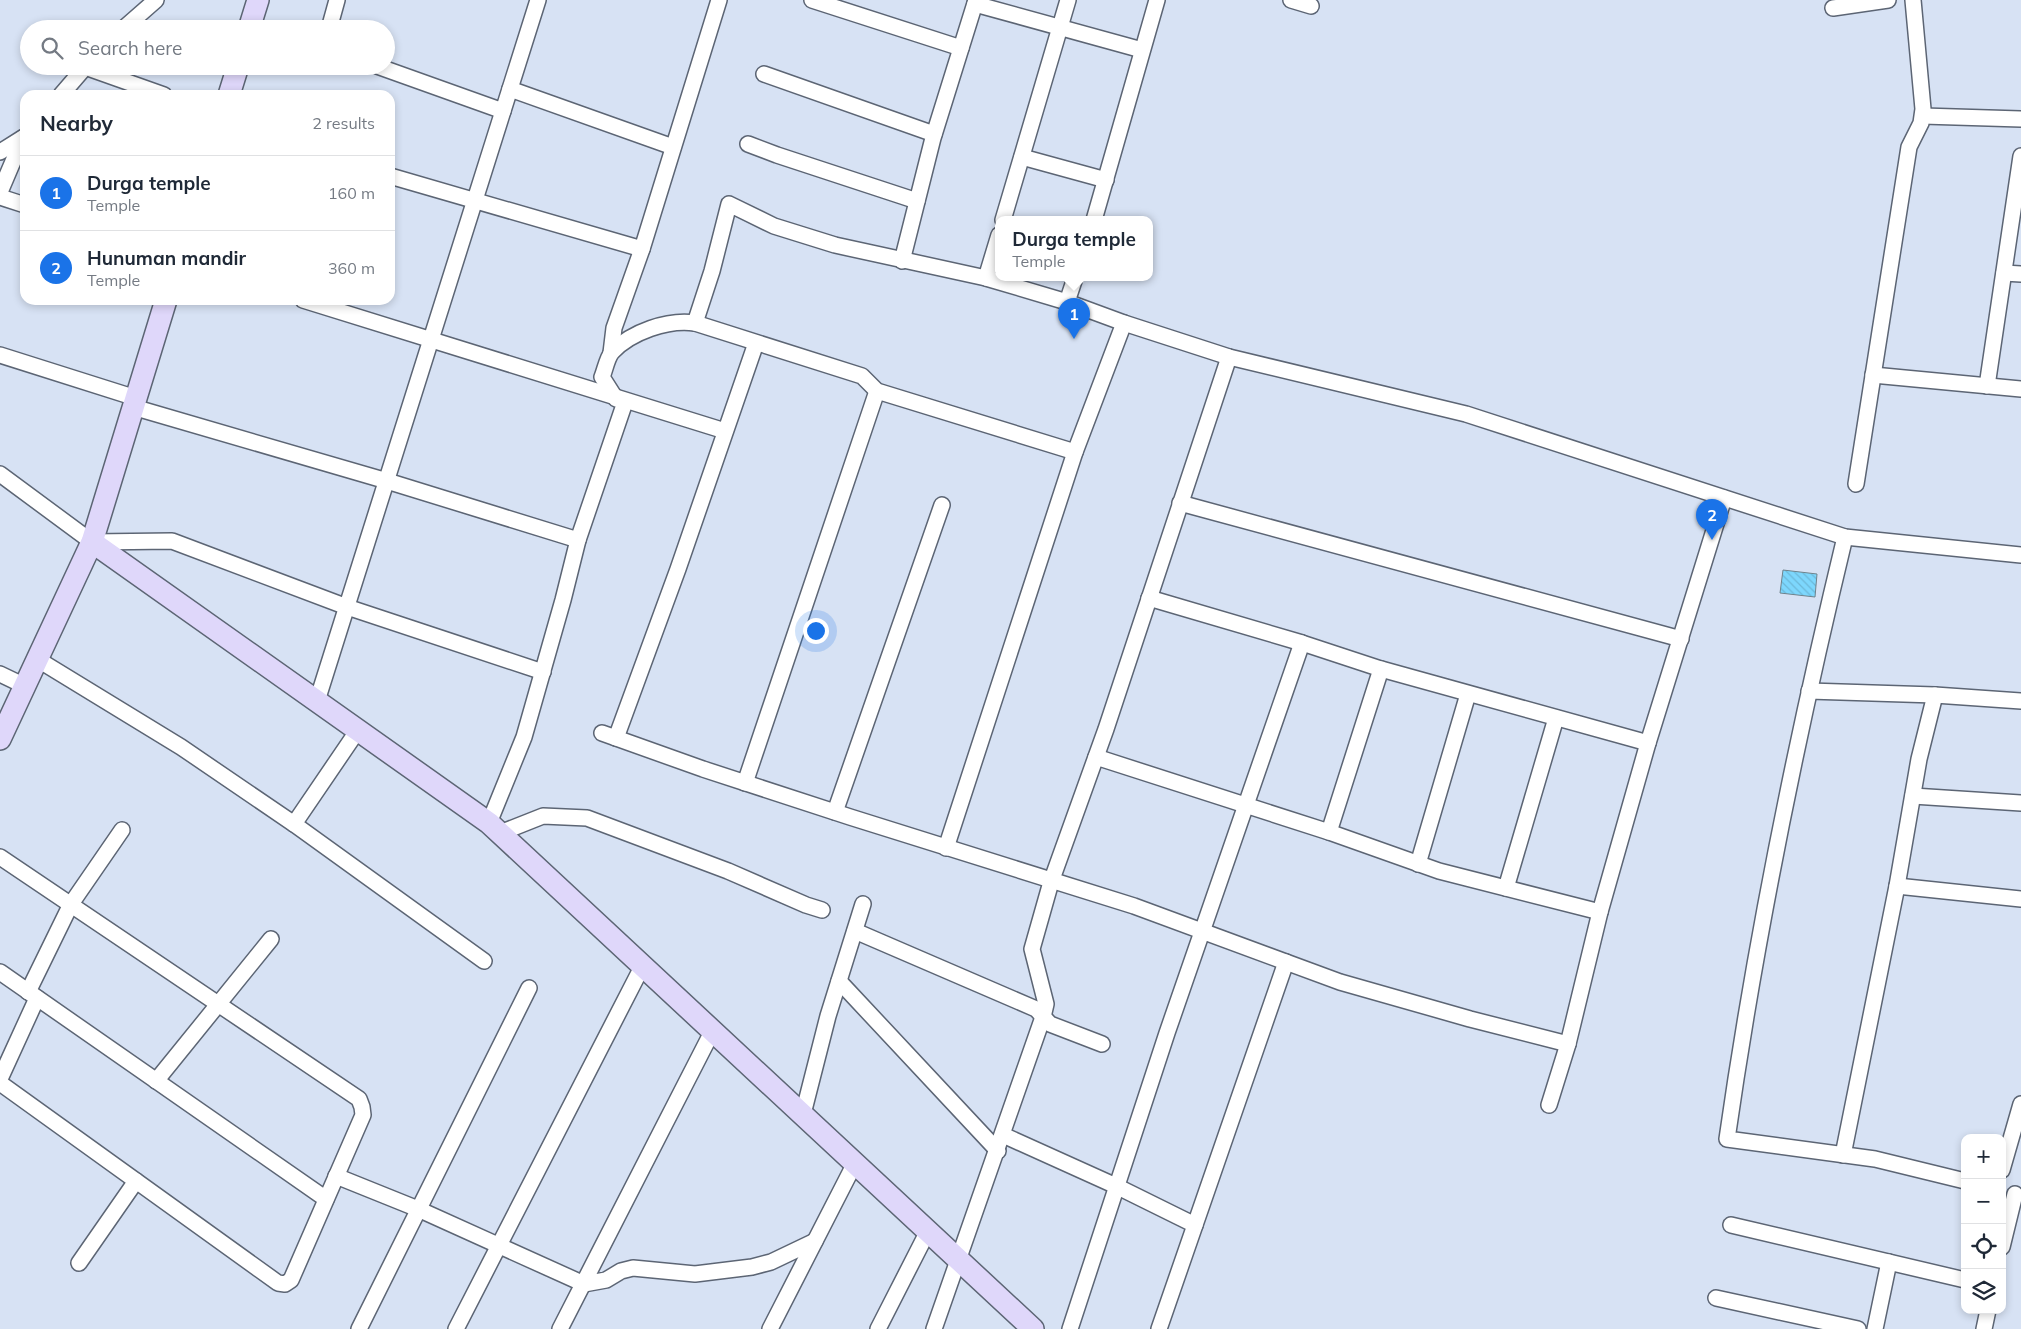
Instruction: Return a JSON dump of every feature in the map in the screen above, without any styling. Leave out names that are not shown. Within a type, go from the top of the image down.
[{"type":"street","points":[[133,20],[156,0]]},
{"type":"street","points":[[252,20],[258,0]]},
{"type":"street","points":[[331,20],[337,0]]},
{"type":"street","points":[[317,701],[538,0]]},
{"type":"street","points":[[621,400],[602,377],[611,353],[614,328],[642,249],[719,0]]},
{"type":"street","points":[[812,0],[961,48]]},
{"type":"street","points":[[1004,216],[1068,0]]},
{"type":"street","points":[[1095,216],[1157,0]]},
{"type":"street","points":[[1291,0],[1311,6]]},
{"type":"street","points":[[1833,8],[1888,0]]},
{"type":"street","points":[[1856,484],[1909,147],[1923,116],[1913,0]]},
{"type":"street","points":[[902,261],[934,134],[976,2],[1060,29],[1142,50]]},
{"type":"street","points":[[395,72],[503,111]]},
{"type":"street","points":[[764,74],[934,134]]},
{"type":"street","points":[[65,90],[79,75]]},
{"type":"street","points":[[108,75],[150,90]]},
{"type":"street","points":[[231,90],[235,75]]},
{"type":"street","points":[[510,89],[673,147]]},
{"type":"street","points":[[1923,116],[2021,119]]},
{"type":"street","points":[[0,152],[20,140]]},
{"type":"street","points":[[748,144],[778,156],[917,201]]},
{"type":"street","points":[[0,192],[20,146]]},
{"type":"street","points":[[1987,386],[2021,156]]},
{"type":"street","points":[[1022,157],[1106,180]]},
{"type":"street","points":[[395,177],[642,249]]},
{"type":"street","points":[[0,197],[20,203]]},
{"type":"street","points":[[695,323],[712,271],[729,204],[774,226],[836,245],[995,281]]},
{"type":"street","points":[[986,278],[995,248]]},
{"type":"street","points":[[2004,273],[2021,274]]},
{"type":"street","points":[[996,281],[1067,302],[1124,323],[1229,357],[1466,414],[1844,537],[2021,555]]},
{"type":"street","points":[[1067,302],[1074,281]]},
{"type":"street","points":[[0,739],[92,542],[164,305]]},
{"type":"street","points":[[320,305],[725,431]]},
{"type":"street","points":[[611,353],[643,330],[684,321],[695,323],[862,376],[877,391],[1075,452]]},
{"type":"street","points":[[946,848],[1075,452],[1124,323]]},
{"type":"street","points":[[756,343],[678,569],[609,735],[745,783],[1051,882],[1134,906],[1340,982],[1460,1017],[1568,1044]]},
{"type":"street","points":[[0,354],[135,403],[578,540]]},
{"type":"street","points":[[934,1329],[1043,1017],[1046,1004],[1032,949],[1051,882],[1096,757],[1229,357]]},
{"type":"street","points":[[1873,375],[2021,389]]},
{"type":"street","points":[[745,783],[877,391]]},
{"type":"street","points":[[495,828],[524,737],[578,540],[621,400]]},
{"type":"street","points":[[0,474],[92,542],[495,828],[1031,1328]]},
{"type":"street","points":[[1549,1105],[1568,1044],[1600,912],[1648,743],[1724,498]]},
{"type":"street","points":[[1180,503],[1681,639]]},
{"type":"street","points":[[835,812],[942,505]]},
{"type":"street","points":[[1844,537],[1766,894],[1727,1139],[1875,1159],[1961,1180]]},
{"type":"street","points":[[92,542],[172,541],[347,607],[543,672]]},
{"type":"street","points":[[1149,598],[1302,643],[1381,669],[1648,743]]},
{"type":"street","points":[[1070,1329],[1201,932],[1302,643]]},
{"type":"street","points":[[37,659],[181,747],[294,824],[484,961]]},
{"type":"street","points":[[1329,832],[1381,669]]},
{"type":"street","points":[[0,674],[25,686]]},
{"type":"street","points":[[1809,691],[1935,695],[2021,701]]},
{"type":"street","points":[[1418,864],[1468,694]]},
{"type":"street","points":[[1842,1155],[1898,886],[1919,759],[1935,695]]},
{"type":"street","points":[[1506,888],[1556,718]]},
{"type":"street","points":[[294,824],[358,730]]},
{"type":"street","points":[[1096,757],[1329,832],[1418,864],[1600,912]]},
{"type":"street","points":[[1913,796],[2021,803]]},
{"type":"street","points":[[495,828],[544,816],[587,818],[728,871],[806,905],[822,910]]},
{"type":"street","points":[[0,1079],[71,904],[122,830]]},
{"type":"street","points":[[0,856],[359,1099],[363,1115],[292,1280],[285,1284],[278,1282],[0,1083]]},
{"type":"street","points":[[1898,886],[2021,899]]},
{"type":"street","points":[[803,1114],[828,1016],[863,904]]},
{"type":"street","points":[[855,932],[1036,1009],[1050,1024],[1102,1044]]},
{"type":"street","points":[[156,1081],[271,939]]},
{"type":"street","points":[[1159,1329],[1286,962]]},
{"type":"street","points":[[456,1329],[643,965]]},
{"type":"street","points":[[0,972],[326,1199]]},
{"type":"street","points":[[839,981],[998,1150]]},
{"type":"street","points":[[359,1329],[529,988]]},
{"type":"street","points":[[560,1329],[713,1030]]},
{"type":"street","points":[[2006,1156],[2021,1104]]},
{"type":"street","points":[[1003,1135],[1116,1186],[1195,1225]]},
{"type":"street","points":[[770,1329],[855,1163]]},
{"type":"street","points":[[336,1176],[418,1209],[584,1284],[606,1280],[621,1271],[633,1268],[694,1274],[752,1267],[771,1262],[815,1241]]},
{"type":"street","points":[[79,1263],[136,1181]]},
{"type":"street","points":[[2006,1227],[2013,1193]]},
{"type":"street","points":[[1731,1225],[1961,1279]]},
{"type":"street","points":[[878,1329],[928,1231]]},
{"type":"street","points":[[1875,1329],[1889,1262]]},
{"type":"street","points":[[1716,1298],[1858,1329]]},
{"type":"street","points":[[1984,1329],[1987,1314]]},
{"type":"building","points":[[1783,570],[1817,574],[1815,597],[1780,593]]},
{"type":"place","name":"Durga temple","points":[[1074,339]]},
{"type":"place","name":"Hunuman mandir","points":[[1712,540]]}]
